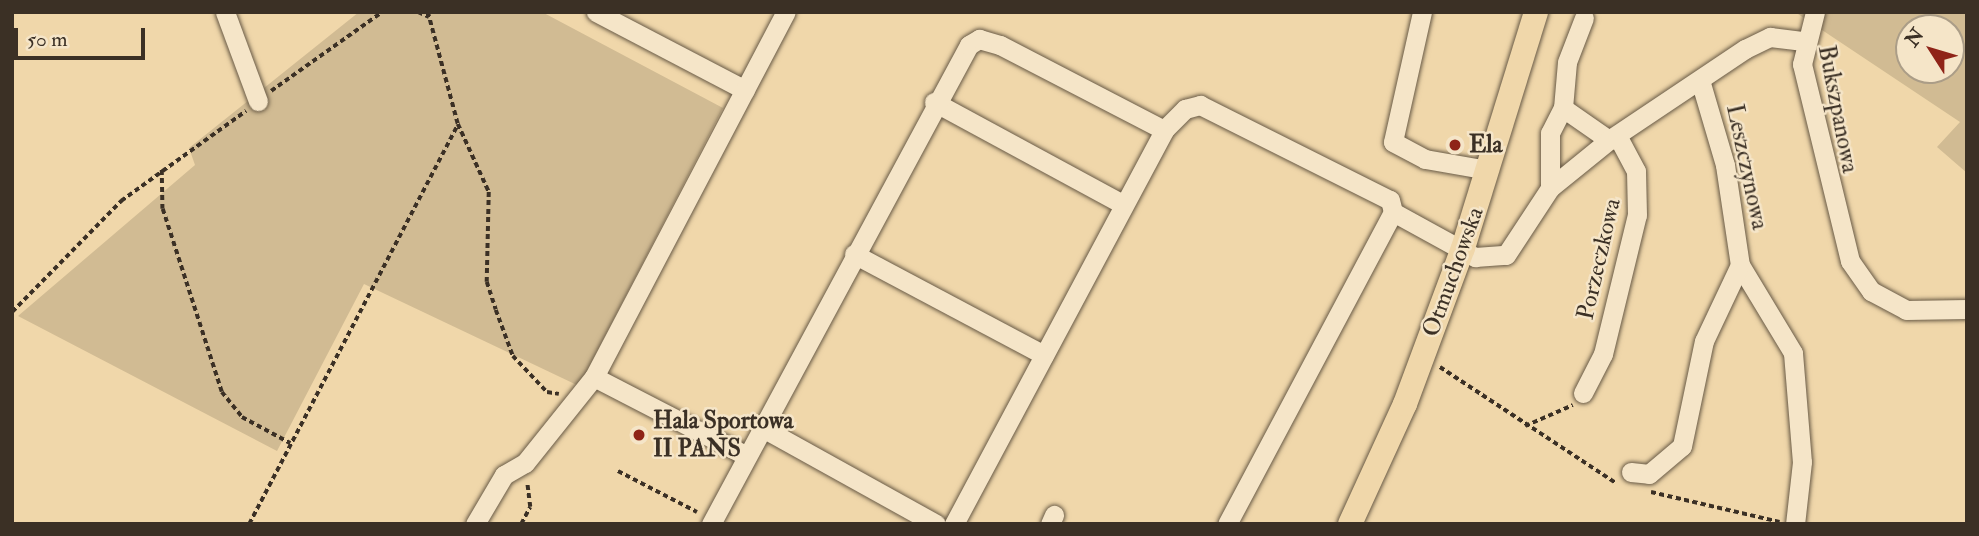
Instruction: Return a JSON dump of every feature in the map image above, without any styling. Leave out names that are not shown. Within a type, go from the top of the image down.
[{"type":"main road","name":"Otmuchowska","points":[[1350,524],[1405,404],[1463,248],[1536,12]]},
{"type":"street","points":[[225,12],[258,101]]},
{"type":"street","points":[[596,12],[745,90]]},
{"type":"street","points":[[475,524],[504,475],[525,463],[574,396],[594,377],[786,12]]},
{"type":"street","points":[[1422,12],[1393,142],[1425,159],[1488,170]]},
{"type":"street","points":[[1804,41],[1815,12]]},
{"type":"street","points":[[1550,188],[1550,133],[1563,108],[1567,62],[1584,18]]},
{"type":"street","name":"Bukszpanowa","points":[[1463,248],[1475,257],[1506,255],[1550,188],[1613,138],[1770,37],[1804,41],[1807,95],[1850,261],[1871,291],[1906,310],[1967,309]]},
{"type":"street","points":[[712,522],[958,56],[979,39],[1164,130]]},
{"type":"street","name":"Leszczynowa","points":[[1700,80],[1725,165],[1740,265],[1793,354],[1802,462],[1795,524]]},
{"type":"street","points":[[934,102],[1124,204]]},
{"type":"street","points":[[954,524],[1164,130],[1185,108],[1217,109],[1390,200],[1393,212],[1227,524]]},
{"type":"street","points":[[1563,108],[1613,138]]},
{"type":"street","name":"Porzeczkowa","points":[[1583,393],[1603,354],[1637,215],[1636,171],[1613,138]]},
{"type":"street","points":[[1393,212],[1463,248]]},
{"type":"street","points":[[855,254],[1044,355]]},
{"type":"street","name":"Leszczynowa","points":[[1629,482],[1649,474],[1682,446],[1704,341],[1740,265]]},
{"type":"street","points":[[594,377],[746,454]]},
{"type":"street","points":[[761,427],[936,524]]},
{"type":"path","points":[[12,312],[121,201],[382,12]]},
{"type":"path","points":[[418,12],[428,15],[458,124],[489,192],[487,282],[513,356],[547,392],[574,396]]},
{"type":"path","points":[[249,524],[458,124]]},
{"type":"path","points":[[162,170],[163,209],[222,392],[242,417],[290,443]]},
{"type":"path","points":[[1440,367],[1525,426],[1629,482],[1785,524]]},
{"type":"path","points":[[1525,426],[1567,414],[1583,393]]},
{"type":"path","points":[[521,524],[530,507],[525,463]]},
{"type":"path","points":[[618,471],[712,522]]},
{"type":"shaded area","points":[[359,12],[542,12],[723,108],[579,386],[364,284],[277,451],[18,316],[195,165],[189,148]]},
{"type":"shaded area","points":[[1795,12],[1967,12],[1967,173],[1937,147],[1960,122],[1903,84],[1965,84],[1965,14],[1895,14],[1895,79]]},
{"type":"place","name":"Ela","points":[[1455,145]]},
{"type":"place","name":"Hala Sportowa II PANS","points":[[639,435]]}]
